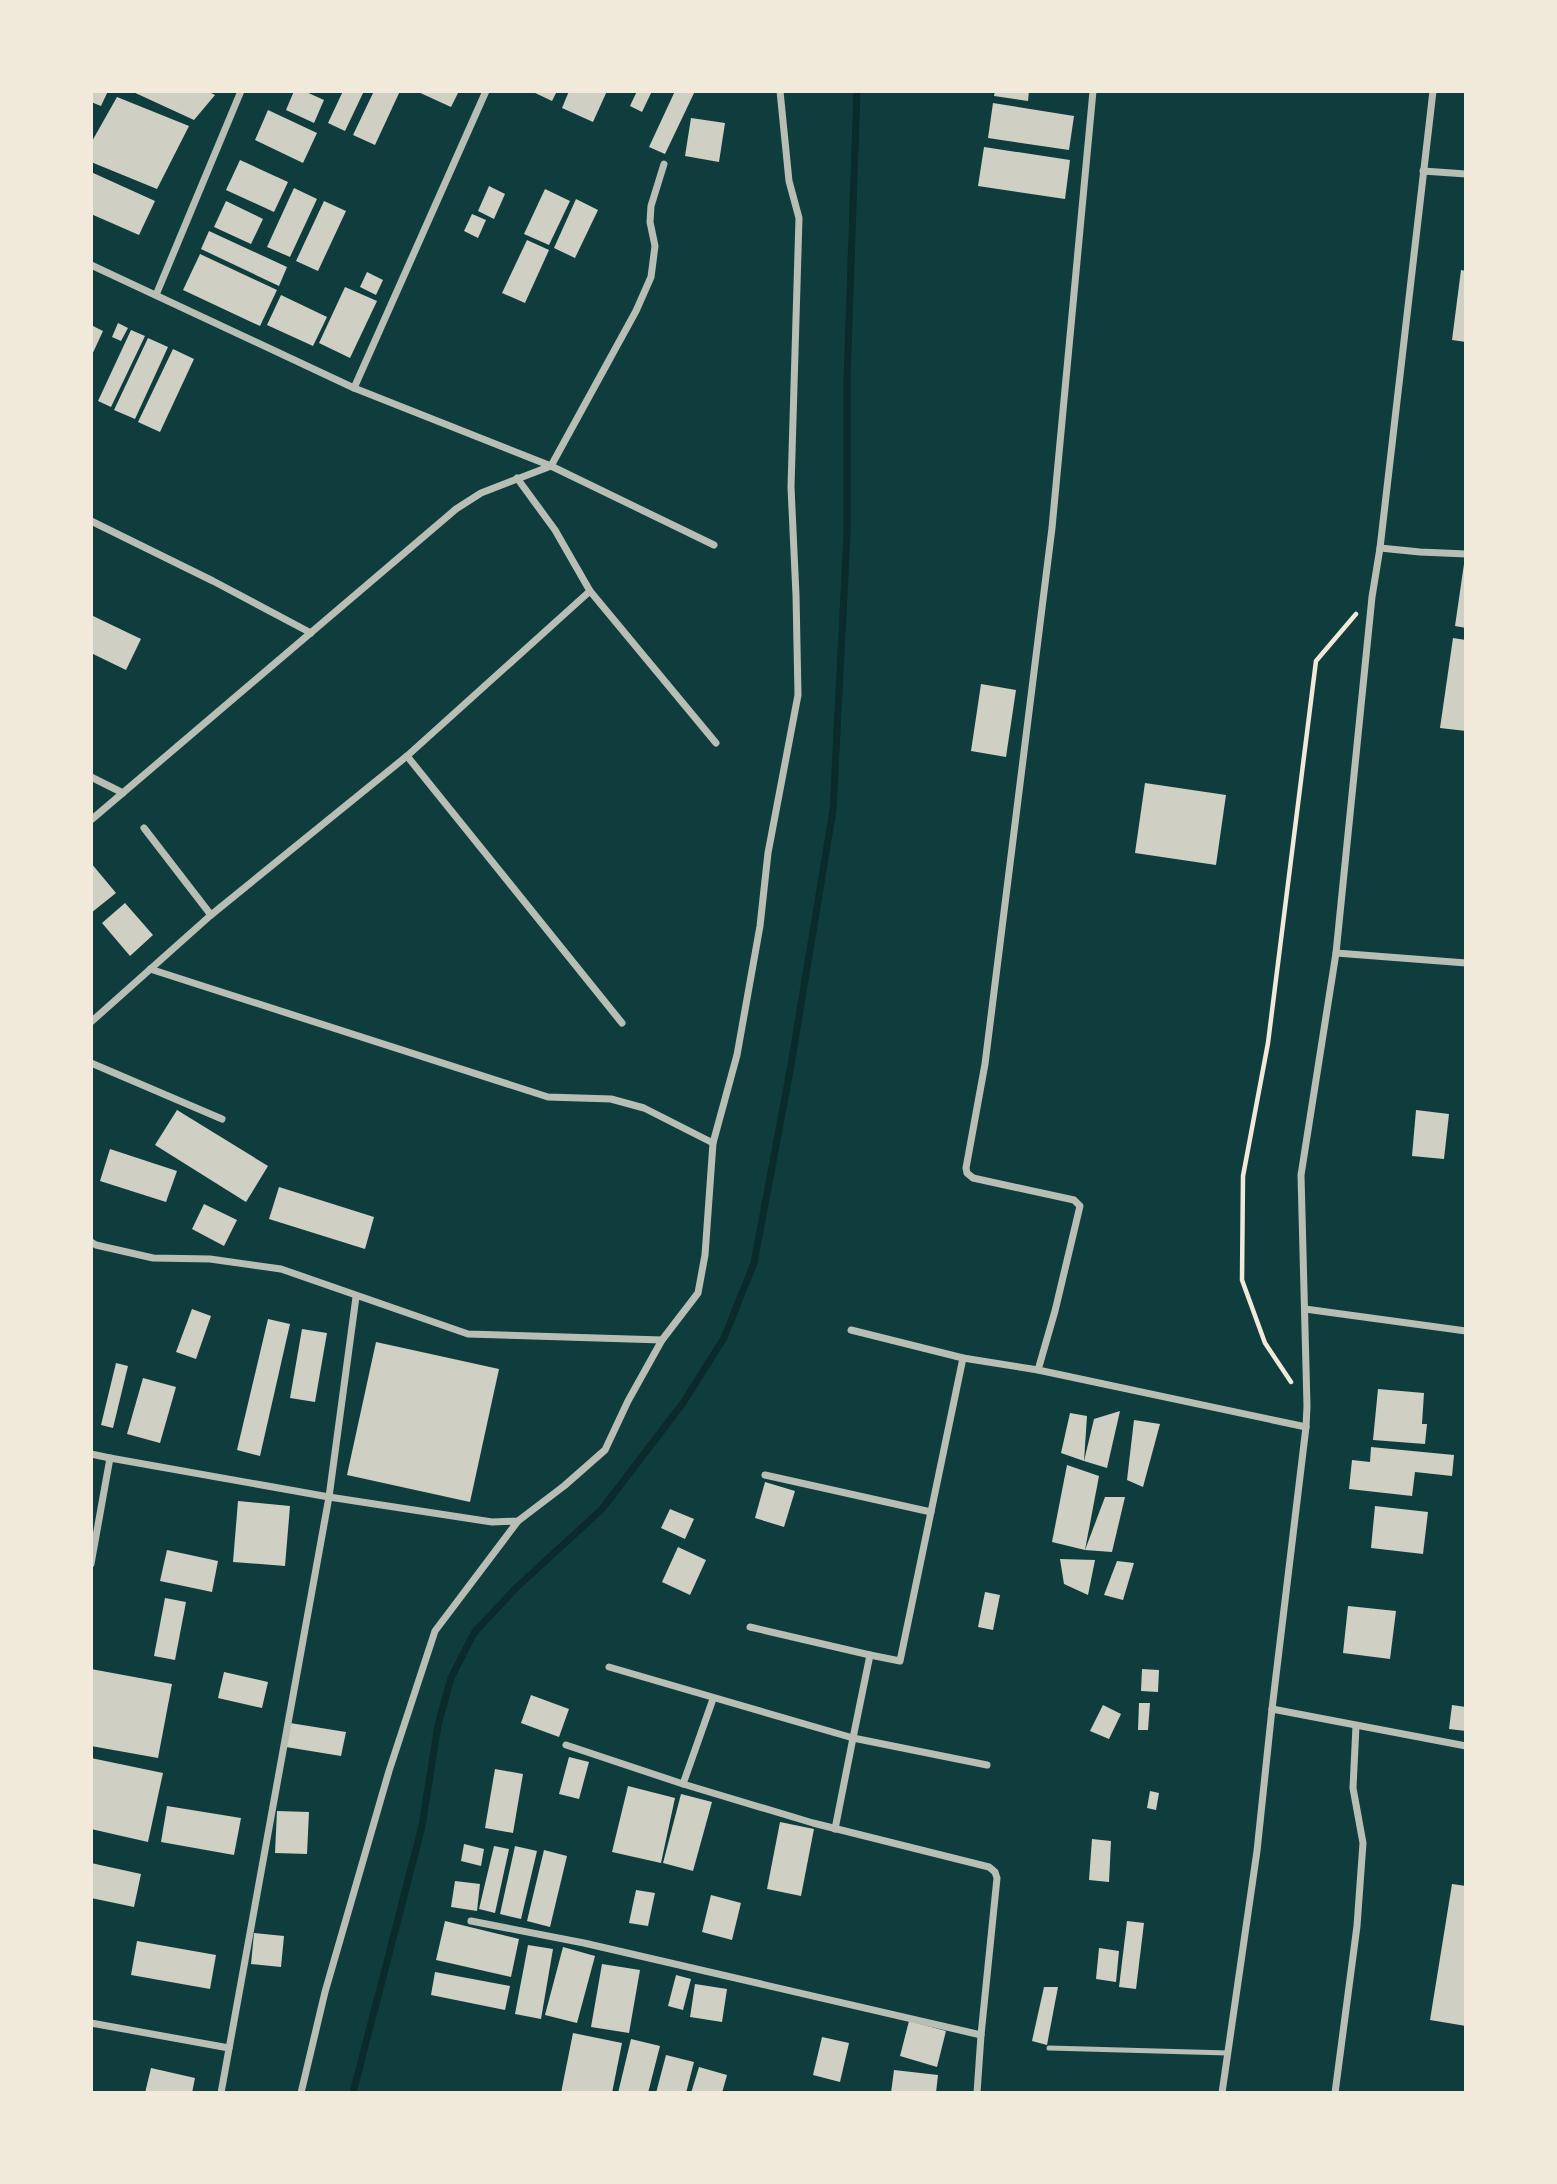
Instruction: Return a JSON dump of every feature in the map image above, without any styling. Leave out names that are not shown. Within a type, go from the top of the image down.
[{"type":"street","points":[[156,295],[241,91]]},
{"type":"street","points":[[354,388],[486,91]]},
{"type":"street","points":[[301,2093],[325,1992],[385,1784],[435,1631],[518,1521],[605,1450],[662,1339],[698,1293],[705,1255],[713,1143],[737,1055],[760,926],[768,853],[798,695],[791,487],[799,218],[789,181],[780,91]]},
{"type":"street","points":[[1038,1370],[1080,1206],[1074,1200],[973,1178],[966,1168],[985,1064],[1052,528],[1093,91]]},
{"type":"street","points":[[1222,2093],[1257,1851],[1306,1427],[1301,1175],[1336,953],[1372,597],[1433,91]]},
{"type":"street","points":[[91,820],[456,509],[481,493],[551,466],[636,312],[651,277],[655,246],[650,222],[651,206],[664,164]]},
{"type":"street","points":[[1423,171],[1466,174]]},
{"type":"street","points":[[91,265],[354,388],[551,466],[713,545]]},
{"type":"street","points":[[517,478],[555,530],[590,591],[716,743]]},
{"type":"street","points":[[91,521],[311,633]]},
{"type":"street","points":[[1380,548],[1466,554]]},
{"type":"street","points":[[91,1022],[211,915],[407,756],[590,591]]},
{"type":"street","points":[[407,756],[622,1023]]},
{"type":"street","points":[[91,777],[123,793]]},
{"type":"street","points":[[144,828],[211,915]]},
{"type":"street","points":[[1336,953],[1466,963]]},
{"type":"street","points":[[150,970],[548,1097],[611,1099],[644,1108],[713,1143]]},
{"type":"street","points":[[91,1063],[222,1119]]},
{"type":"street","points":[[91,1242],[153,1258],[210,1259],[281,1269],[468,1334],[662,1339]]},
{"type":"street","points":[[221,2093],[329,1497],[356,1297]]},
{"type":"street","points":[[1305,1309],[1466,1331]]},
{"type":"street","points":[[851,1330],[963,1358],[1038,1370],[1306,1427]]},
{"type":"street","points":[[750,1627],[900,1661],[963,1358]]},
{"type":"street","points":[[91,1454],[329,1497],[492,1522],[518,1521]]},
{"type":"street","points":[[91,1564],[110,1458]]},
{"type":"street","points":[[765,1475],[931,1511]]},
{"type":"street","points":[[835,1829],[870,1655]]},
{"type":"street","points":[[609,1668],[853,1738],[987,1765]]},
{"type":"street","points":[[683,1784],[713,1699]]},
{"type":"street","points":[[1272,1709],[1466,1746]]},
{"type":"street","points":[[1335,2093],[1357,1926],[1363,1843],[1353,1788],[1356,1726]]},
{"type":"street","points":[[566,1745],[683,1784],[835,1829],[989,1867],[995,1872],[997,1878],[977,2093]]},
{"type":"street","points":[[471,1921],[584,1943],[981,2035]]},
{"type":"street","points":[[91,2022],[229,2048]]},
{"type":"lane","points":[[1049,2048],[1228,2053]]},
{"type":"path","points":[[1307,1406],[1265,1343],[1242,1280],[1243,1176],[1268,1043],[1316,661],[1372,597]]},
{"type":"building","points":[[91,91],[108,91],[101,106],[91,102]]},
{"type":"building","points":[[131,91],[207,91],[215,95],[194,120]]},
{"type":"building","points":[[294,91],[304,91],[324,100],[314,123],[286,110]]},
{"type":"building","points":[[343,91],[364,91],[345,131],[328,123]]},
{"type":"building","points":[[374,91],[400,91],[375,145],[353,135]]},
{"type":"building","points":[[416,91],[459,91],[451,107]]},
{"type":"building","points":[[531,91],[557,91],[552,101]]},
{"type":"building","points":[[569,91],[607,91],[593,122],[562,108]]},
{"type":"building","points":[[637,91],[652,91],[642,112],[630,106]]},
{"type":"building","points":[[675,91],[695,91],[665,154],[649,147]]},
{"type":"building","points":[[995,91],[1029,91],[1028,101],[994,96]]},
{"type":"building","points":[[117,97],[189,126],[157,189],[91,162],[91,143]]},
{"type":"building","points":[[993,103],[1074,116],[1069,150],[988,138]]},
{"type":"building","points":[[268,110],[317,133],[303,163],[255,140]]},
{"type":"building","points":[[691,118],[725,123],[719,162],[685,156]]},
{"type":"building","points":[[984,147],[1070,160],[1065,199],[978,186]]},
{"type":"building","points":[[240,160],[288,182],[274,212],[226,190]]},
{"type":"building","points":[[91,172],[155,201],[139,235],[91,214]]},
{"type":"building","points":[[489,186],[505,194],[494,219],[478,211]]},
{"type":"building","points":[[294,188],[317,199],[290,257],[267,247]]},
{"type":"building","points":[[545,189],[570,201],[549,245],[524,234]]},
{"type":"building","points":[[576,199],[598,210],[575,258],[554,248]]},
{"type":"building","points":[[226,201],[263,219],[251,244],[214,227]]},
{"type":"building","points":[[324,201],[346,211],[318,271],[296,261]]},
{"type":"building","points":[[472,214],[486,220],[478,238],[464,231]]},
{"type":"building","points":[[209,231],[287,267],[279,286],[201,249]]},
{"type":"building","points":[[527,240],[549,250],[525,303],[502,293]]},
{"type":"building","points":[[200,254],[277,290],[260,326],[183,290]]},
{"type":"building","points":[[1461,270],[1466,271],[1466,342],[1452,340]]},
{"type":"building","points":[[367,272],[383,280],[376,295],[360,287]]},
{"type":"building","points":[[345,287],[377,301],[350,358],[319,343]]},
{"type":"building","points":[[281,295],[327,317],[313,346],[267,325]]},
{"type":"building","points":[[118,323],[128,328],[121,341],[112,337]]},
{"type":"building","points":[[91,325],[103,331],[91,357]]},
{"type":"building","points":[[131,330],[145,336],[111,407],[98,401]]},
{"type":"building","points":[[148,338],[168,347],[135,419],[114,410]]},
{"type":"building","points":[[173,349],[194,359],[160,432],[138,422]]},
{"type":"building","points":[[1466,564],[1466,628],[1455,626]]},
{"type":"building","points":[[91,615],[141,639],[126,670],[91,653]]},
{"type":"building","points":[[1453,638],[1466,640],[1466,731],[1440,728]]},
{"type":"building","points":[[981,684],[1016,690],[1006,757],[971,751]]},
{"type":"building","points":[[1145,783],[1226,795],[1216,865],[1135,853]]},
{"type":"building","points":[[91,863],[116,893],[91,913]]},
{"type":"building","points":[[125,903],[153,935],[130,956],[102,923]]},
{"type":"building","points":[[177,1110],[268,1166],[246,1202],[155,1145]]},
{"type":"building","points":[[1416,1110],[1449,1114],[1444,1159],[1412,1156]]},
{"type":"building","points":[[110,1149],[177,1171],[166,1202],[100,1181]]},
{"type":"building","points":[[279,1187],[374,1217],[365,1249],[269,1219]]},
{"type":"building","points":[[204,1204],[237,1220],[224,1246],[192,1229]]},
{"type":"building","points":[[192,1309],[211,1316],[196,1359],[176,1352]]},
{"type":"building","points":[[268,1319],[290,1324],[260,1456],[237,1450]]},
{"type":"building","points":[[302,1329],[327,1333],[315,1402],[290,1398]]},
{"type":"building","points":[[376,1342],[499,1369],[470,1502],[347,1475]]},
{"type":"building","points":[[116,1363],[128,1366],[113,1428],[101,1425]]},
{"type":"building","points":[[143,1378],[176,1387],[160,1443],[127,1434]]},
{"type":"building","points":[[1378,1389],[1424,1393],[1422,1424],[1427,1424],[1425,1444],[1373,1440]]},
{"type":"building","points":[[1120,1411],[1107,1468],[1084,1461],[1094,1419]]},
{"type":"building","points":[[1070,1413],[1087,1416],[1084,1461],[1061,1453]]},
{"type":"building","points":[[1134,1420],[1160,1424],[1143,1487],[1127,1480]]},
{"type":"building","points":[[1371,1447],[1454,1455],[1452,1476],[1415,1472],[1412,1496],[1349,1489],[1352,1460],[1370,1462]]},
{"type":"building","points":[[1067,1465],[1099,1476],[1085,1550],[1052,1542]]},
{"type":"building","points":[[765,1482],[795,1491],[784,1527],[755,1518]]},
{"type":"building","points":[[1105,1497],[1125,1497],[1112,1552],[1085,1550]]},
{"type":"building","points":[[238,1501],[290,1506],[285,1566],[233,1562]]},
{"type":"building","points":[[1375,1506],[1428,1512],[1423,1554],[1371,1548]]},
{"type":"building","points":[[670,1509],[694,1519],[685,1539],[661,1528]]},
{"type":"building","points":[[678,1547],[706,1560],[690,1595],[662,1582]]},
{"type":"building","points":[[167,1550],[218,1561],[212,1592],[160,1581]]},
{"type":"building","points":[[1060,1559],[1095,1560],[1088,1595],[1064,1584]]},
{"type":"building","points":[[1117,1561],[1134,1563],[1123,1600],[1104,1595]]},
{"type":"building","points":[[985,1592],[1000,1595],[993,1630],[978,1627]]},
{"type":"building","points":[[165,1598],[186,1602],[175,1660],[154,1656]]},
{"type":"building","points":[[1348,1606],[1396,1611],[1390,1659],[1343,1653]]},
{"type":"building","points":[[91,1669],[172,1684],[158,1758],[91,1746]]},
{"type":"building","points":[[1142,1669],[1159,1670],[1158,1692],[1141,1691]]},
{"type":"building","points":[[224,1672],[268,1682],[262,1708],[218,1698]]},
{"type":"building","points":[[531,1695],[569,1709],[559,1737],[521,1723]]},
{"type":"building","points":[[1139,1703],[1150,1703],[1148,1730],[1138,1730]]},
{"type":"building","points":[[1103,1705],[1121,1714],[1109,1739],[1090,1731]]},
{"type":"building","points":[[1452,1705],[1466,1707],[1466,1731],[1449,1729]]},
{"type":"building","points":[[290,1723],[346,1732],[341,1756],[286,1747]]},
{"type":"building","points":[[569,1757],[589,1762],[579,1799],[559,1794]]},
{"type":"building","points":[[91,1758],[163,1773],[148,1842],[91,1829]]},
{"type":"building","points":[[495,1769],[523,1774],[513,1833],[485,1828]]},
{"type":"building","points":[[628,1786],[675,1798],[661,1863],[612,1852]]},
{"type":"building","points":[[1150,1791],[1159,1793],[1156,1810],[1147,1808]]},
{"type":"building","points":[[681,1794],[712,1802],[693,1871],[663,1863]]},
{"type":"building","points":[[167,1806],[241,1818],[234,1855],[161,1842]]},
{"type":"building","points":[[277,1811],[309,1812],[307,1854],[275,1853]]},
{"type":"building","points":[[780,1822],[814,1829],[801,1896],[767,1889]]},
{"type":"building","points":[[1092,1839],[1111,1841],[1109,1882],[1089,1880]]},
{"type":"building","points":[[464,1844],[484,1849],[481,1866],[461,1861]]},
{"type":"building","points":[[494,1846],[509,1849],[495,1913],[479,1909]]},
{"type":"building","points":[[515,1846],[537,1851],[521,1919],[500,1914]]},
{"type":"building","points":[[544,1850],[567,1856],[550,1927],[527,1921]]},
{"type":"building","points":[[91,1863],[141,1874],[134,1907],[91,1898]]},
{"type":"building","points":[[455,1881],[480,1884],[477,1911],[451,1907]]},
{"type":"building","points":[[1452,1884],[1466,1886],[1466,2026],[1430,2020]]},
{"type":"building","points":[[636,1890],[655,1893],[648,1926],[629,1923]]},
{"type":"building","points":[[711,1895],[741,1903],[732,1940],[702,1932]]},
{"type":"building","points":[[445,1921],[519,1939],[511,1977],[436,1960]]},
{"type":"building","points":[[1127,1921],[1144,1923],[1136,1989],[1119,1987]]},
{"type":"building","points":[[254,1933],[284,1936],[281,1967],[251,1964]]},
{"type":"building","points":[[137,1941],[216,1955],[210,1989],[131,1975]]},
{"type":"building","points":[[528,1945],[553,1949],[541,2019],[515,2014]]},
{"type":"building","points":[[563,1947],[595,1956],[577,2023],[545,2015]]},
{"type":"building","points":[[1099,1948],[1119,1951],[1116,1982],[1096,1979]]},
{"type":"building","points":[[602,1964],[640,1970],[629,2033],[591,2027]]},
{"type":"building","points":[[435,1972],[510,1986],[505,2010],[431,1995]]},
{"type":"building","points":[[676,1975],[691,1979],[683,2010],[668,2006]]},
{"type":"building","points":[[695,1984],[727,1989],[722,2022],[690,2017]]},
{"type":"building","points":[[1044,1987],[1058,1987],[1047,2045],[1032,2041]]},
{"type":"building","points":[[909,2021],[946,2031],[937,2067],[900,2056]]},
{"type":"building","points":[[573,2033],[622,2043],[612,2093],[561,2093]]},
{"type":"building","points":[[822,2037],[849,2043],[840,2082],[813,2075]]},
{"type":"building","points":[[631,2039],[660,2046],[648,2093],[618,2093]]},
{"type":"building","points":[[666,2055],[694,2062],[686,2093],[656,2093]]},
{"type":"building","points":[[699,2067],[727,2075],[722,2093],[691,2093]]},
{"type":"building","points":[[151,2068],[195,2078],[192,2093],[145,2093]]},
{"type":"building","points":[[894,2070],[938,2075],[936,2093],[891,2093]]},
{"type":"waterway","points":[[353,2093],[422,1826],[438,1725],[451,1678],[474,1633],[515,1589],[602,1509],[683,1403],[724,1338],[754,1263],[790,1071],[833,810],[847,535],[847,378],[857,91]]}]
